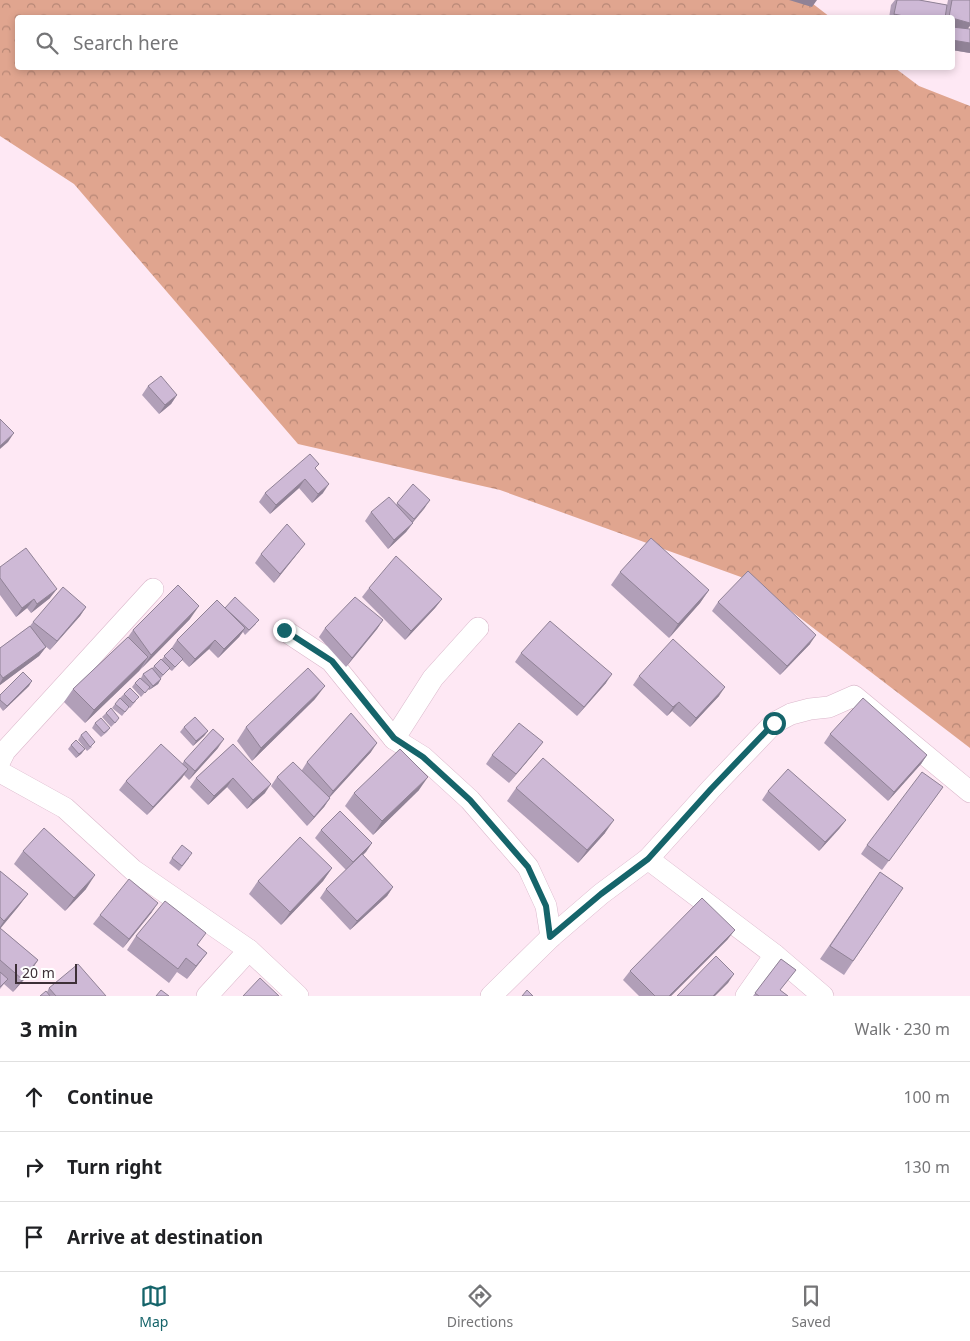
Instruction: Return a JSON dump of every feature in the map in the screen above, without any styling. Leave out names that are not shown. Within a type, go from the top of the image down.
[{"type":"street","points":[[0,761],[5,751],[153,590]]},
{"type":"street","points":[[394,738],[433,678],[478,628]]},
{"type":"street","points":[[284,630],[332,661],[394,738],[423,757],[470,800],[528,867],[546,906],[550,937]]},
{"type":"street","points":[[490,996],[550,937],[601,894],[648,859],[774,723],[791,714],[829,707],[854,696],[970,792]]},
{"type":"street","points":[[0,772],[65,808],[133,870],[249,950],[298,996]]},
{"type":"street","points":[[648,859],[775,955],[823,996]]},
{"type":"street","points":[[207,996],[249,950]]},
{"type":"street","points":[[746,996],[775,955]]},
{"type":"green space","points":[[0,0],[808,0],[827,15],[15,15],[15,70],[898,70],[919,86],[970,106],[970,748],[752,581],[500,490],[298,444],[74,184],[0,136]]},
{"type":"building","points":[[897,0],[919,0],[947,5],[945,15],[894,14]]},
{"type":"building","points":[[952,0],[970,0],[970,23],[955,19],[955,15],[949,15]]},
{"type":"building","points":[[955,27],[970,29],[970,43],[955,40]]},
{"type":"building","points":[[161,376],[177,395],[165,405],[148,386]]},
{"type":"building","points":[[0,419],[14,433],[0,446]]},
{"type":"building","points":[[310,454],[319,464],[315,468],[329,484],[318,494],[305,479],[276,505],[265,493]]},
{"type":"building","points":[[413,484],[430,500],[414,519],[397,503]]},
{"type":"building","points":[[389,497],[413,523],[394,540],[371,512]]},
{"type":"building","points":[[287,524],[305,544],[280,574],[261,554]]},
{"type":"building","points":[[651,538],[709,590],[678,624],[620,572]]},
{"type":"building","points":[[26,548],[57,589],[37,604],[34,599],[22,608],[0,578],[0,567]]},
{"type":"building","points":[[396,556],[442,599],[411,631],[369,588]]},
{"type":"building","points":[[748,571],[816,635],[787,666],[718,602]]},
{"type":"building","points":[[178,585],[199,606],[151,655],[133,630]]},
{"type":"building","points":[[63,587],[86,607],[57,641],[33,622]]},
{"type":"building","points":[[235,597],[259,620],[249,630],[225,608]]},
{"type":"building","points":[[355,597],[383,620],[352,658],[325,628]]},
{"type":"building","points":[[217,600],[245,628],[224,649],[215,640],[195,659],[177,640]]},
{"type":"building","points":[[550,621],[612,674],[584,707],[521,653]]},
{"type":"building","points":[[30,626],[46,647],[3,678],[0,674],[0,648]]},
{"type":"building","points":[[128,637],[148,657],[94,710],[73,689]]},
{"type":"building","points":[[673,639],[725,687],[696,718],[679,702],[673,707],[639,676]]},
{"type":"building","points":[[172,648],[183,659],[175,667],[164,656]]},
{"type":"building","points":[[161,659],[170,668],[163,675],[154,666]]},
{"type":"building","points":[[152,668],[161,679],[153,686],[143,674]]},
{"type":"building","points":[[308,668],[325,686],[261,748],[246,727]]},
{"type":"building","points":[[23,672],[32,681],[7,706],[0,700],[0,695]]},
{"type":"building","points":[[140,678],[150,687],[145,693],[135,683]]},
{"type":"building","points":[[130,688],[139,697],[133,703],[124,694]]},
{"type":"building","points":[[120,698],[129,707],[125,712],[115,704]]},
{"type":"building","points":[[863,698],[927,755],[894,792],[830,734]]},
{"type":"building","points":[[111,708],[119,718],[115,723],[106,713]]},
{"type":"building","points":[[351,713],[377,743],[333,791],[307,762]]},
{"type":"building","points":[[195,717],[208,731],[196,741],[184,727]]},
{"type":"building","points":[[101,718],[110,728],[104,733],[95,723]]},
{"type":"building","points":[[519,723],[543,742],[516,774],[492,755]]},
{"type":"building","points":[[213,729],[224,739],[195,771],[184,761]]},
{"type":"building","points":[[86,731],[95,742],[90,747],[81,735]]},
{"type":"building","points":[[76,740],[85,749],[79,754],[71,745]]},
{"type":"building","points":[[161,744],[188,769],[153,807],[126,781]]},
{"type":"building","points":[[233,744],[271,784],[253,800],[233,778],[214,796],[196,778]]},
{"type":"building","points":[[400,749],[428,777],[382,821],[354,793]]},
{"type":"building","points":[[543,758],[614,820],[587,850],[516,788]]},
{"type":"building","points":[[293,762],[330,798],[314,817],[277,777]]},
{"type":"building","points":[[788,769],[846,820],[825,842],[768,791]]},
{"type":"building","points":[[922,772],[943,787],[889,861],[867,845]]},
{"type":"building","points":[[340,811],[372,843],[353,862],[321,830]]},
{"type":"building","points":[[44,828],[95,875],[74,898],[23,851]]},
{"type":"building","points":[[300,837],[332,868],[290,912],[258,881]]},
{"type":"building","points":[[182,845],[192,853],[182,866],[172,858]]},
{"type":"building","points":[[362,854],[393,887],[357,921],[326,889]]},
{"type":"building","points":[[0,871],[28,894],[4,921],[0,917]]},
{"type":"building","points":[[880,872],[903,888],[853,961],[830,946]]},
{"type":"building","points":[[129,879],[158,903],[129,939],[100,915]]},
{"type":"building","points":[[702,898],[735,930],[669,996],[655,996],[630,971]]},
{"type":"building","points":[[165,901],[206,933],[197,945],[207,953],[196,966],[186,958],[178,969],[136,936]]},
{"type":"building","points":[[0,928],[38,960],[22,979],[0,960]]},
{"type":"building","points":[[716,956],[734,974],[713,996],[677,996]]},
{"type":"building","points":[[781,959],[796,970],[780,990],[788,996],[759,996],[755,993]]},
{"type":"building","points":[[78,964],[106,996],[56,996],[49,988]]},
{"type":"building","points":[[0,972],[8,979],[0,987]]},
{"type":"building","points":[[260,978],[279,996],[243,996]]},
{"type":"building","points":[[161,990],[169,996],[156,996]]},
{"type":"building","points":[[527,990],[533,996],[522,996]]},
{"type":"building","points":[[46,991],[50,996],[40,996]]},
{"type":"route","points":[[284,630],[332,661],[394,738],[423,757],[470,800],[528,867],[546,906],[550,937],[601,894],[648,859],[774,723]]}]
